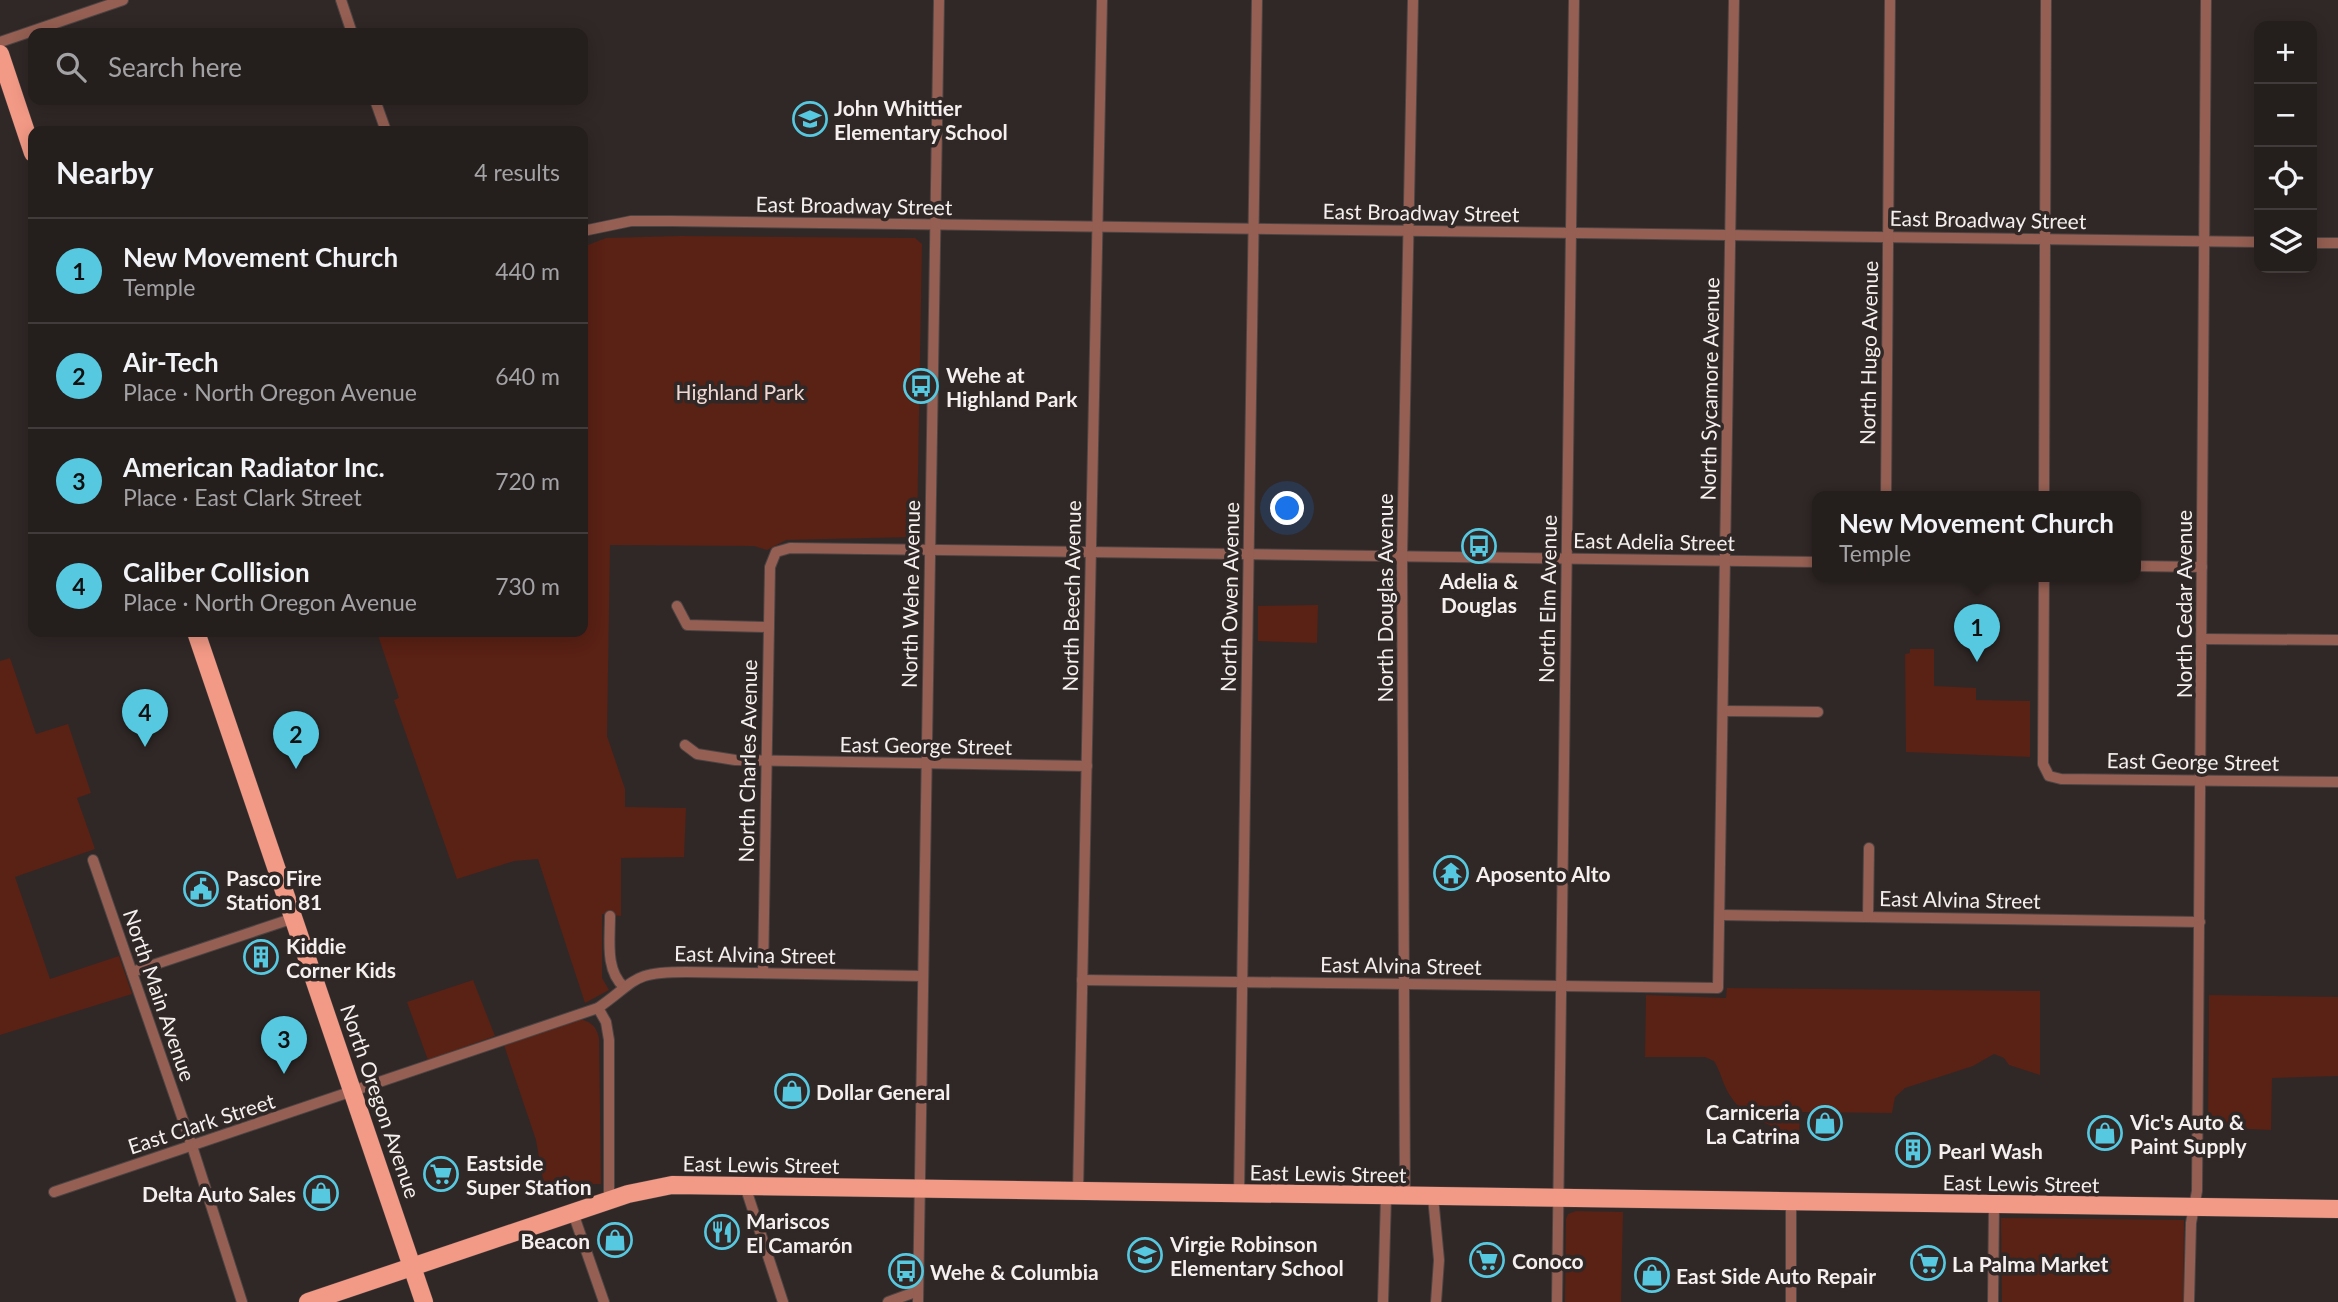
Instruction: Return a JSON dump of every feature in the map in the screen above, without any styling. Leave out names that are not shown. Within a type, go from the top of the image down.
[{"type":"main road","points":[[0,54],[28,138]]},
{"type":"main road","name":"North Oregon Avenue","points":[[198,637],[424,1302]]},
{"type":"main road","name":"East Lewis Street","points":[[308,1302],[609,1200],[659,1186],[2338,1209]]},
{"type":"street","points":[[41,28],[123,0]]},
{"type":"street","points":[[341,0],[350,28]]},
{"type":"street","name":"North Wehe Avenue","points":[[918,1297],[939,0]]},
{"type":"street","name":"North Beech Avenue","points":[[1078,1192],[1102,0]]},
{"type":"street","name":"North Owen Avenue","points":[[1239,1195],[1258,0]]},
{"type":"street","name":"North Douglas Avenue","points":[[1405,1197],[1402,557],[1413,0]]},
{"type":"street","name":"North Elm Avenue","points":[[1557,1302],[1574,0]]},
{"type":"street","name":"North Sycamore Avenue","points":[[1718,988],[1734,0]]},
{"type":"street","name":"North Hugo Avenue","points":[[1886,491],[1890,0]]},
{"type":"street","points":[[2044,491],[2046,0]]},
{"type":"street","name":"North Cedar Avenue","points":[[2189,1302],[2191,1223],[2197,1193],[2206,0]]},
{"type":"street","points":[[0,42],[28,32]]},
{"type":"street","points":[[377,105],[384,126]]},
{"type":"street","name":"East Broadway Street","points":[[588,230],[631,221],[2254,242]]},
{"type":"street","points":[[2317,243],[2338,243]]},
{"type":"street","name":"East Adelia Street","points":[[776,552],[790,548],[1812,562]]},
{"type":"street","name":"North Charles Avenue","points":[[763,973],[770,567],[776,552]]},
{"type":"street","points":[[2141,566],[2202,567]]},
{"type":"street","name":"East George Street","points":[[2044,582],[2043,765],[2049,776],[2061,779],[2338,782]]},
{"type":"street","points":[[677,606],[687,625],[769,627]]},
{"type":"street","points":[[2203,639],[2338,640]]},
{"type":"street","points":[[1724,711],[1818,712]]},
{"type":"street","name":"East George Street","points":[[685,745],[697,754],[714,758],[765,762],[1087,766]]},
{"type":"street","points":[[1868,917],[1869,848]]},
{"type":"street","name":"North Main Avenue","points":[[93,860],[192,1146],[242,1302]]},
{"type":"street","name":"East Alvina Street","points":[[1720,915],[2200,922]]},
{"type":"street","points":[[610,916],[611,967],[617,981],[624,987]]},
{"type":"street","points":[[132,972],[294,918]]},
{"type":"street","name":"East Alvina Street","points":[[598,1009],[637,977],[658,972],[923,976]]},
{"type":"street","name":"East Alvina Street","points":[[1082,980],[1718,988]]},
{"type":"street","points":[[598,1009],[606,1022],[609,1040],[609,1200]]},
{"type":"street","name":"East Clark Street","points":[[54,1192],[598,1009]]},
{"type":"street","points":[[745,1186],[783,1302]]},
{"type":"street","points":[[1383,1302],[1386,1197]]},
{"type":"street","points":[[1433,1197],[1440,1259],[1436,1302]]},
{"type":"street","points":[[1791,1202],[1791,1302]]},
{"type":"street","points":[[1993,1302],[1994,1205]]},
{"type":"street","points":[[573,1213],[604,1302]]},
{"type":"street","points":[[888,1302],[918,1297]]},
{"type":"green space","name":"Highland Park","points":[[606,238],[915,238],[922,244],[917,531],[912,537],[786,540],[767,550],[754,546],[610,545],[607,736],[625,789],[625,807],[686,808],[684,857],[621,858],[621,916],[602,914],[602,978],[609,990],[585,1003],[538,859],[514,861],[457,879],[394,700],[399,698],[379,637],[588,637],[588,245]]},
{"type":"green space","points":[[1318,605],[1317,643],[1258,641],[1258,606]]},
{"type":"green space","points":[[1910,649],[1934,649],[1934,686],[1976,688],[1976,700],[2030,701],[2030,757],[1906,752],[1905,654],[1910,653]]},
{"type":"green space","points":[[10,658],[36,734],[68,724],[91,793],[77,798],[95,849],[15,877],[50,979],[119,956],[132,994],[0,1035],[0,661]]},
{"type":"green space","points":[[473,980],[495,1036],[428,1060],[407,1002]]},
{"type":"green space","points":[[1727,988],[2040,991],[2040,1075],[2009,1065],[2004,1058],[1994,1054],[1973,1066],[1905,1088],[1895,1097],[1892,1113],[1800,1112],[1799,1139],[1752,1116],[1737,1105],[1728,1093],[1714,1061],[1705,1057],[1645,1057],[1646,995],[1726,998]]},
{"type":"green space","points":[[2209,995],[2338,997],[2338,1076],[2272,1078],[2271,1130],[2208,1127]]},
{"type":"green space","points":[[578,1019],[592,1024],[599,1038],[601,1184],[544,1185],[536,1140],[504,1045]]},
{"type":"green space","points":[[1576,1211],[1623,1212],[1621,1302],[1565,1302],[1566,1219],[1568,1214]]},
{"type":"green space","points":[[2001,1218],[2184,1220],[2183,1302],[2002,1302]]},
{"type":"place","name":"John Whittier Elementary School","points":[[810,119]]},
{"type":"place","name":"Wehe at Highland Park","points":[[921,386]]},
{"type":"place","name":"Adelia & Douglas","points":[[1479,546]]},
{"type":"place","name":"New Movement Church","points":[[1977,662]]},
{"type":"place","name":"Caliber Collision","points":[[145,747]]},
{"type":"place","name":"Air-Tech","points":[[296,769]]},
{"type":"place","name":"Aposento Alto","points":[[1451,873]]},
{"type":"place","name":"Pasco Fire Station 81","points":[[201,889]]},
{"type":"place","name":"Kiddie Corner Kids","points":[[261,957]]},
{"type":"place","name":"American Radiator Inc.","points":[[284,1074]]},
{"type":"place","name":"Dollar General","points":[[792,1091]]},
{"type":"place","name":"Carniceria La Catrina","points":[[1825,1123]]},
{"type":"place","name":"Vic's Auto & Paint Supply","points":[[2105,1133]]},
{"type":"place","name":"Pearl Wash","points":[[1913,1150]]},
{"type":"place","name":"Eastside Super Station","points":[[441,1174]]},
{"type":"place","name":"Delta Auto Sales","points":[[321,1193]]},
{"type":"place","name":"Mariscos El Camarón","points":[[722,1232]]},
{"type":"place","name":"Beacon","points":[[615,1240]]},
{"type":"place","name":"Virgie Robinson Elementary School","points":[[1145,1255]]},
{"type":"place","name":"Conoco","points":[[1487,1260]]},
{"type":"place","name":"La Palma Market","points":[[1928,1263]]},
{"type":"place","name":"Wehe & Columbia","points":[[906,1271]]},
{"type":"place","name":"East Side Auto Repair","points":[[1652,1275]]}]
